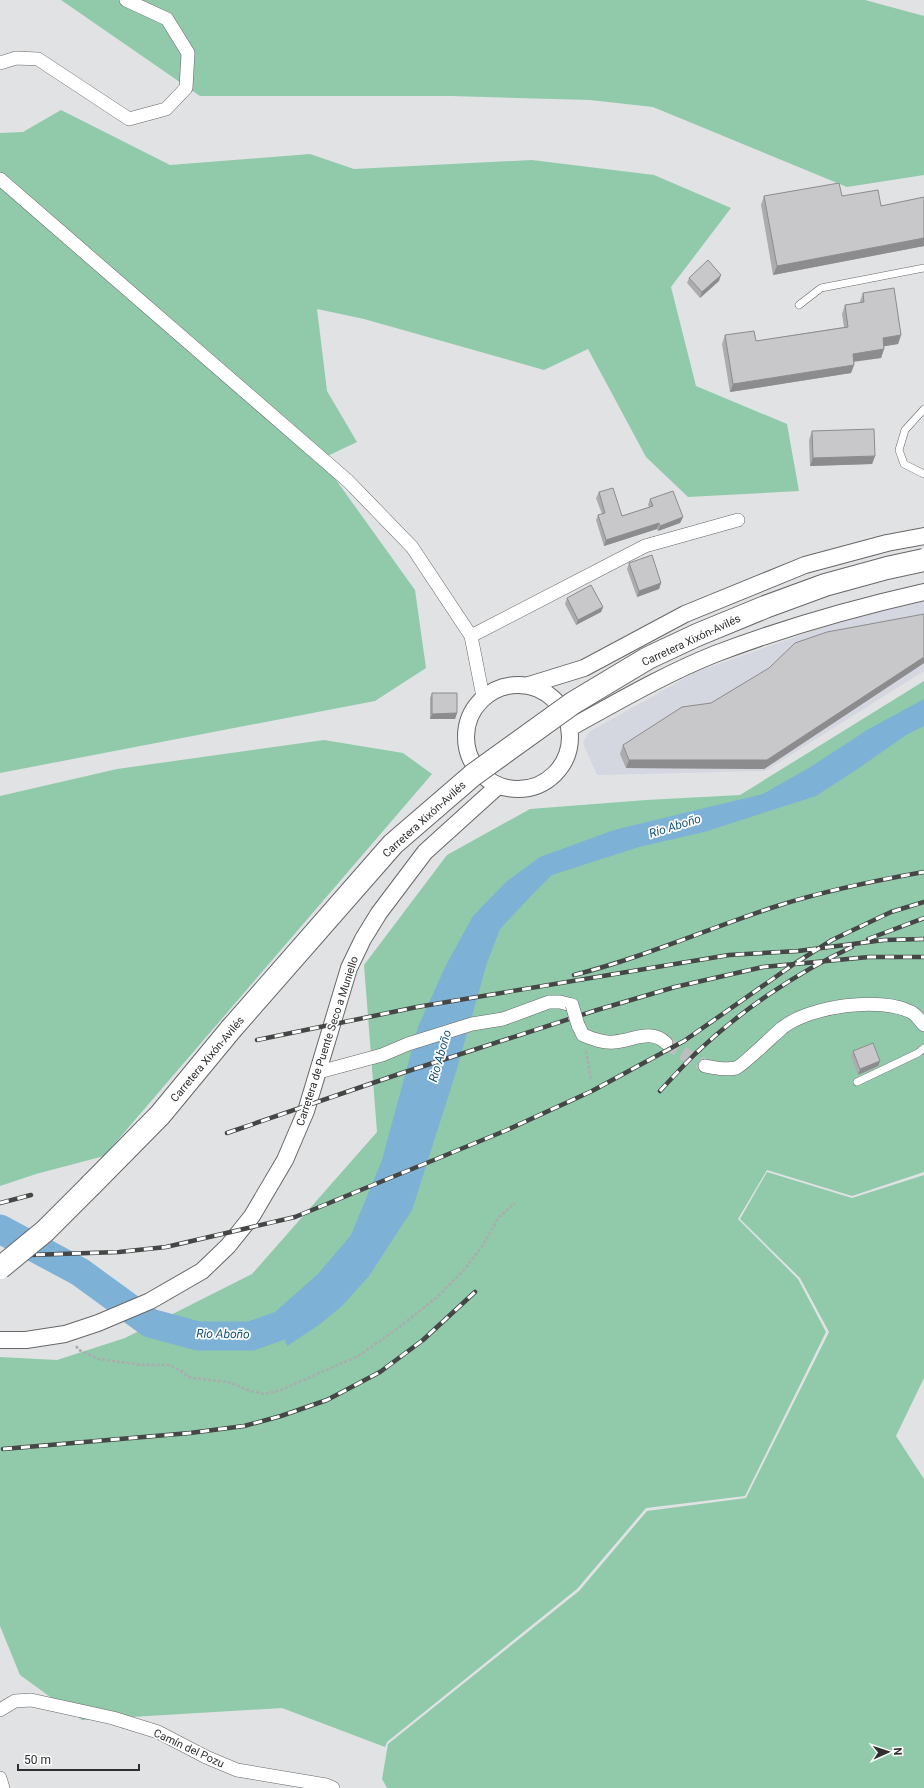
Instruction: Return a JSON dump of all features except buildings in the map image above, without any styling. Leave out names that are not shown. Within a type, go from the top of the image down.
[{"type":"highway","name":"Carretera Xixón-Avilés","points":[[0,1268],[45,1231],[160,1116],[231,1028],[393,844],[473,775],[573,703],[648,658],[697,635],[765,607],[825,585],[887,568],[924,560]]},
{"type":"street","points":[[0,63],[16,58],[38,59],[129,119],[166,109],[186,88],[188,53],[167,19],[126,0]]},
{"type":"street","points":[[0,179],[348,481],[412,547],[471,636],[483,697]]},
{"type":"street","points":[[471,636],[646,546],[738,520]]},
{"type":"street","points":[[529,685],[584,668],[685,614],[805,565],[887,543],[924,536]]},
{"type":"street","points":[[570,728],[639,690],[715,655],[802,624],[844,611],[924,592]]},
{"type":"street","points":[[513,684],[529,685],[544,691],[556,700],[565,713],[570,728],[569,751],[558,770],[541,784],[520,790],[498,786],[483,776],[472,762],[466,746],[466,728],[472,711],[483,697],[497,688],[513,684]]},
{"type":"street","name":"Carretera de Puente Seco a Muniello","points":[[0,1340],[26,1340],[65,1334],[98,1323],[150,1301],[202,1271],[228,1246],[252,1216],[285,1160],[306,1111],[319,1072],[349,968],[363,939],[379,913],[425,852],[498,786]]},
{"type":"street","points":[[319,1072],[382,1055],[408,1044],[472,1024],[503,1019],[549,1002],[560,1002],[572,1005],[581,1030],[598,1040],[614,1042],[640,1036],[652,1036],[660,1037],[666,1043]]},
{"type":"street","points":[[705,1066],[721,1069],[737,1068],[784,1027],[816,1011],[847,1006],[886,1004],[912,1012],[924,1025]]},
{"type":"street","name":"Camín del Pozu","points":[[0,1710],[15,1701],[31,1700],[113,1718],[158,1732],[206,1757],[237,1770],[326,1785],[333,1788]]},
{"type":"street","points":[[0,1778],[3,1788]]},
{"type":"lane","points":[[800,304],[821,288],[924,268]]},
{"type":"lane","points":[[923,471],[904,464],[899,450],[905,430],[924,409]]},
{"type":"lane","points":[[857,1082],[918,1053],[924,1048]]},
{"type":"path","points":[[581,1030],[591,1079]]},
{"type":"path","points":[[65,1334],[79,1350],[100,1359],[142,1365],[169,1365],[181,1370],[191,1378],[228,1382],[250,1391],[264,1394],[281,1390],[358,1356],[393,1332],[436,1298],[465,1268],[483,1245],[499,1217],[514,1203]]},
{"type":"shaded area","points":[[924,601],[924,671],[765,771],[597,775],[583,743],[589,732],[696,672],[867,612]]},
{"type":"green space","points":[[61,0],[865,0],[924,16],[924,175],[847,187],[653,107],[590,100],[451,96],[200,96]]},
{"type":"green space","points":[[61,110],[170,165],[310,154],[354,169],[532,160],[654,175],[731,208],[671,287],[696,386],[787,424],[799,491],[688,497],[646,457],[588,349],[544,370],[364,319],[317,309],[327,391],[357,442],[321,459],[415,590],[426,668],[375,701],[0,773],[0,133],[23,132]]},
{"type":"green space","points":[[924,681],[924,1172],[852,1196],[767,1170],[738,1219],[798,1279],[826,1332],[745,1496],[646,1508],[577,1589],[387,1742],[385,1747],[282,1708],[82,1720],[20,1675],[0,1626],[0,1357],[57,1360],[125,1338],[252,1274],[377,1132],[364,965],[447,855],[530,809],[646,800],[740,795]]},
{"type":"green space","points":[[324,740],[403,753],[432,774],[104,1156],[36,1174],[0,1186],[0,796],[117,769]]},
{"type":"green space","points":[[767,1172],[852,1198],[924,1175],[924,1378],[896,1436],[924,1479],[924,1788],[387,1788],[382,1779],[388,1744],[579,1591],[647,1511],[746,1498],[829,1332],[800,1278],[740,1219]]},
{"type":"water","points":[[924,699],[924,726],[906,735],[816,796],[704,832],[639,847],[552,875],[530,897],[500,929],[487,963],[456,1072],[412,1210],[369,1276],[343,1305],[319,1325],[287,1346],[276,1311],[318,1274],[351,1235],[382,1160],[418,1027],[446,965],[473,916],[506,882],[540,857],[614,830],[763,794],[812,766],[867,730]]},
{"type":"waterway","name":"Rio Aboño","points":[[0,1229],[80,1272],[150,1323],[198,1336],[251,1336],[293,1321],[314,1306]]},
{"type":"tunnel","points":[[666,1043],[705,1066]]},
{"type":"railway","points":[[574,975],[625,960],[792,901],[848,887],[924,872]]},
{"type":"railway","points":[[0,1256],[119,1252],[166,1247],[295,1217],[507,1130],[592,1091],[684,1041],[794,964],[832,940],[891,912],[924,902]]},
{"type":"railway","points":[[868,939],[924,918]]},
{"type":"railway","points":[[257,1040],[417,1007],[729,955],[798,951],[884,940],[924,939]]},
{"type":"railway","points":[[660,1091],[712,1038],[750,1008],[769,994],[810,969],[852,947]]},
{"type":"railway","points":[[227,1133],[399,1074],[597,1010],[675,987],[763,967],[869,957],[924,957]]},
{"type":"railway","points":[[0,1203],[31,1195]]},
{"type":"railway","points":[[3,1449],[190,1433],[244,1426],[281,1416],[327,1400],[380,1372],[423,1340],[475,1292]]}]
